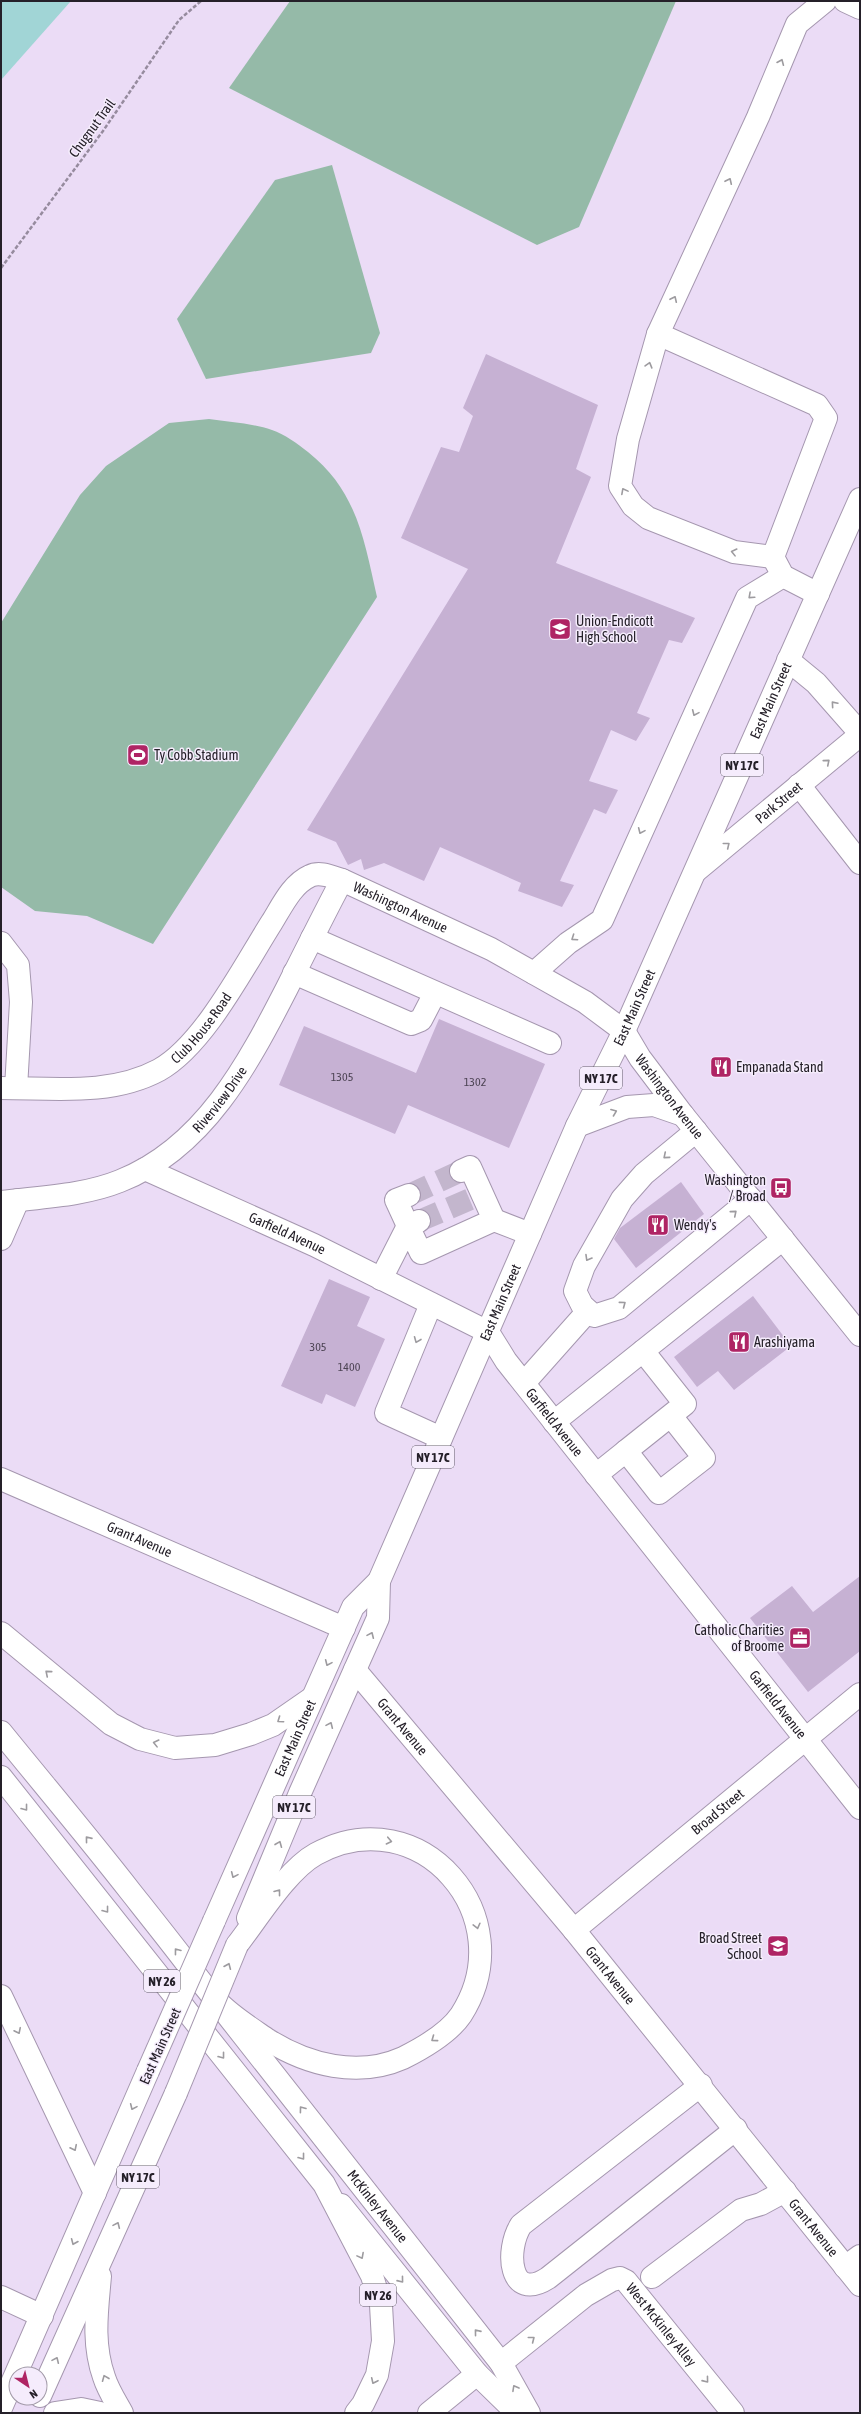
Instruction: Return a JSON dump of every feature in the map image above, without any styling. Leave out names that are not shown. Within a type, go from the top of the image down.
[{"type":"street","points":[[818,594],[778,567],[734,552],[648,518],[633,506],[620,486],[628,439],[658,334],[758,117],[797,24],[825,1]]},
{"type":"street","points":[[845,1],[860,8]]},
{"type":"street","points":[[534,973],[568,943],[602,920],[747,598],[778,567],[826,418],[817,405],[658,334]]},
{"type":"street","name":"East Main Street","points":[[1,2408],[312,1698],[354,1607],[379,1581],[577,1126],[624,1031],[697,870],[860,499]]},
{"type":"street","points":[[788,660],[816,683],[860,734]]},
{"type":"street","name":"Park Street","points":[[697,870],[860,734]]},
{"type":"street","points":[[800,785],[860,862]]},
{"type":"street","name":"Club House Road","points":[[9,1088],[96,1088],[131,1082],[160,1070],[188,1046],[217,1010],[290,892],[310,875],[321,874],[342,880]]},
{"type":"street","name":"Washington Avenue","points":[[342,880],[491,949],[585,1002],[624,1031],[640,1058],[689,1123],[750,1199],[783,1239],[852,1313],[860,1334]]},
{"type":"street","name":"Riverview Drive","points":[[10,1201],[70,1194],[120,1181],[145,1169],[175,1150],[211,1114],[254,1052],[342,880]]},
{"type":"street","points":[[312,938],[550,1043]]},
{"type":"street","points":[[1,943],[18,965],[21,1002],[10,1042],[9,1088]]},
{"type":"street","points":[[294,973],[411,1024],[421,1020],[435,992]]},
{"type":"street","points":[[577,1126],[627,1107],[654,1105],[689,1123],[622,1199],[584,1266],[575,1292],[582,1305],[594,1316],[619,1308],[750,1199]]},
{"type":"street","points":[[461,1171],[470,1167],[478,1196],[494,1220],[530,1234]]},
{"type":"street","name":"Garfield Avenue","points":[[145,1169],[314,1245],[488,1332],[554,1422],[804,1740],[860,1808]]},
{"type":"street","points":[[409,1195],[396,1200],[414,1224],[421,1253],[494,1220]]},
{"type":"street","points":[[1,1239],[10,1201]]},
{"type":"street","points":[[381,1279],[414,1224]]},
{"type":"street","points":[[554,1422],[783,1239]]},
{"type":"street","points":[[431,1304],[386,1413],[441,1438]]},
{"type":"street","points":[[524,1383],[588,1311]]},
{"type":"street","points":[[596,1475],[685,1404],[643,1351]]},
{"type":"street","points":[[626,1451],[659,1493],[665,1489],[704,1458],[671,1416]]},
{"type":"street","name":"Grant Avenue","points":[[1,1479],[344,1628]]},
{"type":"street","name":"East Main Street","points":[[48,2379],[176,2093],[300,1793],[378,1618],[379,1581]]},
{"type":"street","points":[[1,1633],[111,1724],[140,1739],[175,1748],[215,1745],[251,1734],[274,1725],[312,1698]]},
{"type":"street","name":"Grant Avenue","points":[[355,1670],[574,1930],[701,2085],[785,2191],[853,2261],[860,2285]]},
{"type":"street","name":"Broad Street","points":[[574,1930],[860,1694]]},
{"type":"street","points":[[1,1732],[219,2003],[269,2040],[310,2061],[357,2068],[380,2066],[422,2048],[447,2030],[460,2016],[479,1973],[481,1946],[478,1927],[471,1906],[461,1888],[443,1867],[428,1855],[409,1846],[383,1840],[360,1839],[337,1845],[315,1854],[297,1867],[237,1945]]},
{"type":"street","name":"NY 26","points":[[1,1778],[324,2184],[372,2276],[381,2305],[383,2341],[377,2375],[356,2413]]},
{"type":"street","points":[[1,1996],[95,2193]]},
{"type":"street","name":"McKinley Avenue","points":[[219,2003],[501,2363],[529,2413]]},
{"type":"street","points":[[701,2085],[521,2225],[514,2236],[510,2262],[516,2277],[526,2284],[536,2285],[548,2278],[736,2129]]},
{"type":"street","name":"McKinley Avenue","points":[[324,2184],[477,2374],[517,2413]]},
{"type":"street","points":[[652,2277],[742,2210],[761,2204],[785,2191]]},
{"type":"street","points":[[101,2261],[95,2335],[97,2350],[104,2379],[122,2413]]},
{"type":"street","name":"West McKinley Alley","points":[[501,2363],[586,2296],[612,2280],[620,2278],[626,2281],[733,2413]]},
{"type":"street","points":[[1,2297],[42,2316]]},
{"type":"street","points":[[428,2413],[477,2374]]},
{"type":"street","points":[[54,2413],[81,2409],[100,2413]]},
{"type":"path","name":"Chugnut Trail","points":[[1,268],[103,131],[179,20],[201,1]]},
{"type":"shaded area","points":[[1,1],[71,1],[1,80]]},
{"type":"shaded area","points":[[290,1],[676,1],[579,227],[537,245],[229,88]]},
{"type":"shaded area","points":[[332,165],[380,333],[371,353],[206,379],[177,319],[275,180]]},
{"type":"shaded area","name":"Ty Cobb Stadium","points":[[209,419],[249,424],[277,432],[300,446],[324,467],[338,483],[356,517],[368,555],[377,597],[153,944],[87,916],[35,911],[1,887],[1,623],[80,495],[106,466],[169,423]]},
{"type":"building","name":"Union-Endicott High School","points":[[486,354],[598,405],[576,469],[591,477],[556,563],[695,618],[682,643],[669,640],[637,713],[650,718],[636,741],[611,730],[589,781],[618,790],[606,814],[594,809],[560,881],[574,885],[562,907],[518,891],[521,883],[440,847],[424,881],[384,863],[364,870],[361,859],[348,865],[336,842],[307,830],[468,569],[401,538],[441,447],[459,452],[473,416],[463,408]]},
{"type":"building","points":[[439,1019],[545,1064],[509,1148],[408,1105],[395,1134],[279,1085],[304,1026],[416,1073]]},
{"type":"building","name":"Wendy's","points":[[681,1182],[704,1214],[636,1268],[614,1239],[620,1228]]},
{"type":"building","points":[[329,1279],[370,1297],[357,1326],[385,1339],[355,1407],[326,1394],[322,1404],[281,1386]]},
{"type":"building","points":[[753,1296],[791,1346],[734,1390],[718,1371],[697,1387],[674,1357]]},
{"type":"building","name":"Catholic Charities of Broome","points":[[860,1576],[860,1651],[808,1692],[750,1618],[792,1586],[813,1612]]},
{"type":"tunnel","points":[[409,1195],[461,1171]]},
{"type":"tunnel","points":[[419,1221],[473,1198]]},
{"type":"place","name":"Union-Endicott High School","points":[[560,629]]},
{"type":"place","name":"Ty Cobb Stadium","points":[[138,755]]},
{"type":"place","name":"Empanada Stand","points":[[721,1067]]},
{"type":"place","name":"Washington / Broad","points":[[781,1188]]},
{"type":"place","name":"Wendy's","points":[[658,1225]]},
{"type":"place","name":"Arashiyama","points":[[739,1342]]},
{"type":"place","name":"Catholic Charities of Broome","points":[[800,1638]]},
{"type":"place","name":"Broad Street School","points":[[778,1946]]}]
